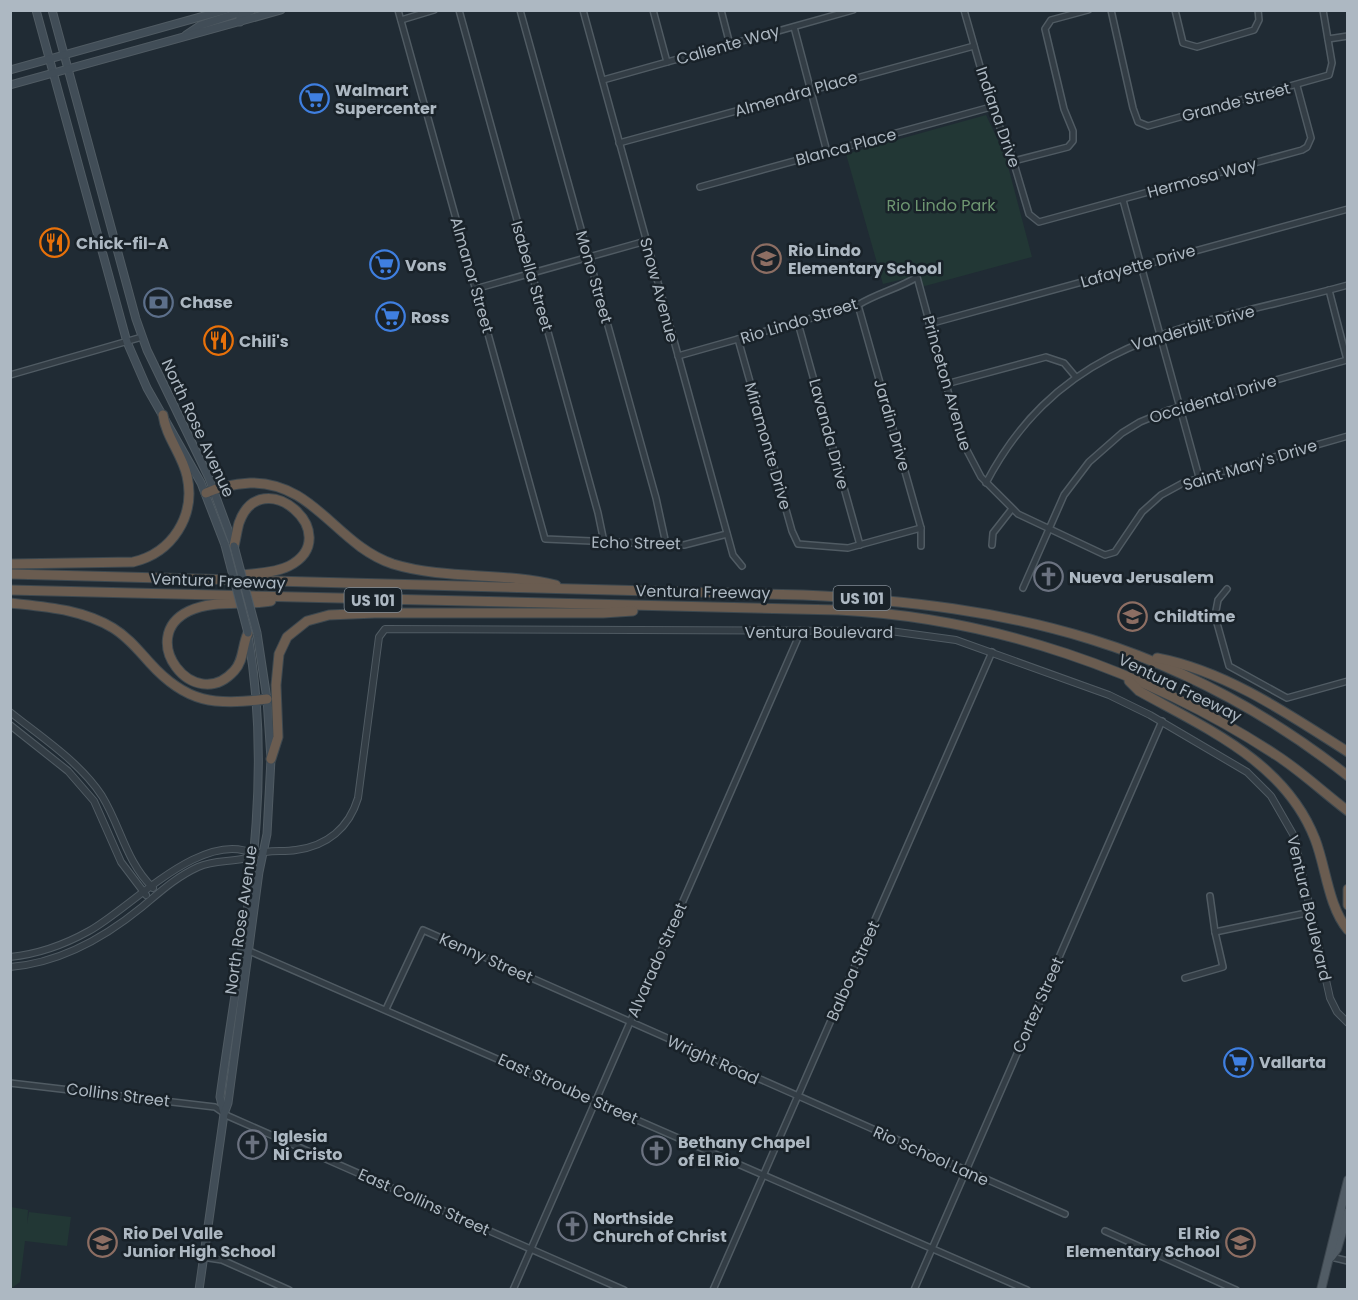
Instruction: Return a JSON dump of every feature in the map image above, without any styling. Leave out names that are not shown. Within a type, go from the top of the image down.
[{"type":"highway","points":[[10,564],[133,562],[152,556],[171,540],[184,519],[189,493],[183,465],[165,427],[163,415]]},
{"type":"highway","points":[[210,491],[252,483],[286,488],[307,500],[355,545],[395,564],[548,583],[576,590]]},
{"type":"highway","points":[[211,580],[288,567],[301,556],[305,549],[308,532],[306,523],[290,504],[272,499],[261,501],[245,512],[230,545]]},
{"type":"highway","name":"Ventura Freeway","points":[[10,574],[803,595],[897,601],[1044,624],[1141,654],[1231,698],[1307,746],[1347,776]]},
{"type":"highway","name":"Ventura Freeway","points":[[10,590],[839,610],[897,614],[1013,637],[1046,646],[1123,675],[1216,719],[1277,756],[1347,812]]},
{"type":"highway","points":[[253,633],[235,671],[218,681],[197,682],[187,679],[174,666],[169,657],[170,632],[179,617],[187,611],[219,604],[259,603],[291,598]]},
{"type":"highway","points":[[10,603],[72,611],[95,619],[125,637],[168,681],[195,698],[210,701],[262,700]]},
{"type":"highway","points":[[271,759],[278,737],[276,685],[279,654],[293,631],[315,618],[375,613],[603,613],[677,607]]},
{"type":"highway","points":[[1141,654],[1174,661],[1226,682],[1295,718],[1347,752]]},
{"type":"highway","points":[[1123,675],[1139,691],[1233,744],[1258,761],[1286,789],[1312,832],[1336,907],[1347,930]]},
{"type":"highway","points":[[1347,889],[1347,905]]},
{"type":"main road","name":"North Rose Avenue","points":[[36,10],[127,342],[147,388],[210,491]]},
{"type":"main road","name":"North Rose Avenue","points":[[52,10],[142,337],[210,491],[230,545],[253,633],[271,759],[267,834],[228,1103],[224,1113],[202,1257],[199,1290]]},
{"type":"main road","points":[[10,70],[225,10]]},
{"type":"main road","points":[[181,38],[201,25],[235,14],[236,10]]},
{"type":"main road","points":[[240,22],[240,16],[252,10]]},
{"type":"main road","points":[[10,85],[281,10]]},
{"type":"main road","name":"North Rose Avenue","points":[[224,1113],[220,1097],[254,854],[260,786],[262,700]]},
{"type":"main road","points":[[1331,1257],[1329,1248],[1347,1180]]},
{"type":"main road","points":[[1321,1290],[1331,1257],[1337,1249],[1347,1212]]},
{"type":"street","name":"Almanor Street","points":[[398,10],[545,539]]},
{"type":"street","points":[[401,20],[434,10]]},
{"type":"street","name":"Isabella Street","points":[[459,10],[604,542]]},
{"type":"street","name":"Mono Street","points":[[520,10],[666,535],[666,544]]},
{"type":"street","name":"Snow Avenue","points":[[583,10],[733,555],[742,566]]},
{"type":"street","points":[[652,10],[667,62]]},
{"type":"street","points":[[721,10],[730,45]]},
{"type":"street","name":"Caliente Way","points":[[603,80],[794,27],[831,14],[853,10]]},
{"type":"street","name":"Indiana Drive","points":[[964,10],[991,107],[1014,161],[1029,214],[1034,221]]},
{"type":"street","points":[[1014,161],[1068,147],[1073,141],[1073,131],[1064,109],[1045,29],[1051,20],[1088,10]]},
{"type":"street","name":"Grande Street","points":[[1111,10],[1129,95],[1138,122],[1152,126],[1321,80],[1331,72],[1328,39]]},
{"type":"street","points":[[1175,10],[1183,44],[1197,47],[1256,28],[1258,10]]},
{"type":"street","points":[[1323,10],[1328,39],[1347,36]]},
{"type":"street","points":[[794,27],[827,152]]},
{"type":"street","name":"Almendra Place","points":[[619,143],[974,46]]},
{"type":"street","name":"Hermosa Way","points":[[1034,221],[1044,222],[1307,147],[1311,138],[1297,86]]},
{"type":"street","name":"Blanca Place","points":[[700,187],[991,107]]},
{"type":"street","points":[[1123,200],[1199,477]]},
{"type":"street","name":"Lafayette Drive","points":[[929,324],[1347,209]]},
{"type":"street","points":[[475,289],[646,242]]},
{"type":"street","name":"Rio Lindo Street","points":[[678,356],[858,305],[871,296],[903,286],[917,277]]},
{"type":"street","name":"Princeton Avenue","points":[[917,277],[966,452],[986,483],[1011,510],[1046,530],[1101,554],[1111,555]]},
{"type":"street","name":"Vanderbilt Drive","points":[[986,483],[1009,444],[1030,417],[1075,376],[1119,351],[1160,336],[1347,285]]},
{"type":"street","points":[[1329,290],[1347,360]]},
{"type":"street","name":"Jardin Drive","points":[[858,305],[921,528],[921,546]]},
{"type":"street","name":"Lavanda Drive","points":[[798,323],[860,545]]},
{"type":"street","points":[[10,375],[142,337]]},
{"type":"street","name":"Miramonte Drive","points":[[738,339],[793,537],[798,544],[805,546],[848,548],[860,545]]},
{"type":"street","points":[[946,384],[1046,357],[1064,363],[1075,376]]},
{"type":"street","name":"Occidental Drive","points":[[1023,588],[1046,530],[1074,481],[1105,447],[1140,422],[1179,407],[1347,360]]},
{"type":"street","name":"Saint Mary's Drive","points":[[1111,555],[1116,552],[1133,522],[1152,502],[1173,488],[1199,477],[1347,436]]},
{"type":"street","points":[[992,545],[993,533],[1011,510]]},
{"type":"street","points":[[860,545],[921,528]]},
{"type":"street","name":"Echo Street","points":[[545,539],[691,544],[727,534]]},
{"type":"street","points":[[1227,589],[1218,600],[1215,616],[1229,666],[1287,698],[1347,681]]},
{"type":"street","name":"Ventura Boulevard","points":[[254,854],[314,846],[334,836],[352,815],[358,798],[379,638],[385,629],[912,633],[956,640],[1115,698],[1162,721],[1240,767],[1271,796],[1294,837],[1330,998],[1337,1012],[1347,1023]]},
{"type":"street","name":"Alvarado Street","points":[[513,1290],[801,631]]},
{"type":"street","name":"Balboa Street","points":[[713,1290],[992,652]]},
{"type":"street","points":[[10,712],[72,763],[95,786],[114,817],[129,857],[157,893]]},
{"type":"street","name":"Cortez Street","points":[[914,1290],[1162,721]]},
{"type":"street","points":[[10,725],[68,771],[94,801],[121,862],[150,900]]},
{"type":"street","points":[[10,957],[37,953],[75,939],[112,916],[180,866],[202,856],[245,849],[254,854]]},
{"type":"street","points":[[10,967],[74,951],[111,929],[157,893],[198,867],[221,860],[243,859],[254,854]]},
{"type":"street","points":[[1185,978],[1223,968],[1210,896]]},
{"type":"street","points":[[1215,932],[1311,912]]},
{"type":"street","name":"Kenny Street","points":[[386,1009],[423,930],[630,1023]]},
{"type":"street","name":"East Stroube Street","points":[[240,948],[386,1009],[1027,1290]]},
{"type":"street","name":"Wright Road","points":[[630,1023],[797,1097]]},
{"type":"street","name":"Collins Street","points":[[10,1083],[215,1107],[224,1113]]},
{"type":"street","name":"Rio School Lane","points":[[797,1097],[1065,1214]]},
{"type":"street","name":"East Collins Street","points":[[224,1113],[624,1290]]},
{"type":"street","points":[[1105,1232],[1236,1290]]},
{"type":"street","points":[[202,1257],[222,1260],[289,1290]]},
{"type":"street","points":[[1331,1257],[1347,1261]]},
{"type":"green space","name":"Rio Lindo Park","points":[[986,115],[1005,155],[1032,257],[925,286],[904,279],[883,284],[846,154]]},
{"type":"green space","points":[[11,1207],[28,1210],[27,1224],[29,1212],[71,1217],[67,1246],[25,1241],[20,1282],[12,1288]]},
{"type":"place","name":"Walmart Supercenter","points":[[314,99]]},
{"type":"place","name":"Chick-fil-A","points":[[55,243]]},
{"type":"place","name":"Rio Lindo Elementary School","points":[[767,259]]},
{"type":"place","name":"Vons","points":[[384,265]]},
{"type":"place","name":"Chase","points":[[159,302]]},
{"type":"place","name":"Ross","points":[[390,317]]},
{"type":"place","name":"Chili's","points":[[218,341]]},
{"type":"place","name":"Nueva Jerusalem","points":[[1048,577]]},
{"type":"place","name":"Childtime","points":[[1133,616]]},
{"type":"place","name":"Vallarta","points":[[1238,1062]]},
{"type":"place","name":"Iglesia Ni Cristo","points":[[252,1145]]},
{"type":"place","name":"Bethany Chapel of El Rio","points":[[657,1151]]},
{"type":"place","name":"Northside Church of Christ","points":[[572,1227]]},
{"type":"place","name":"Rio Del Valle Junior High School","points":[[102,1242]]},
{"type":"place","name":"El Rio Elementary School","points":[[1241,1242]]}]
